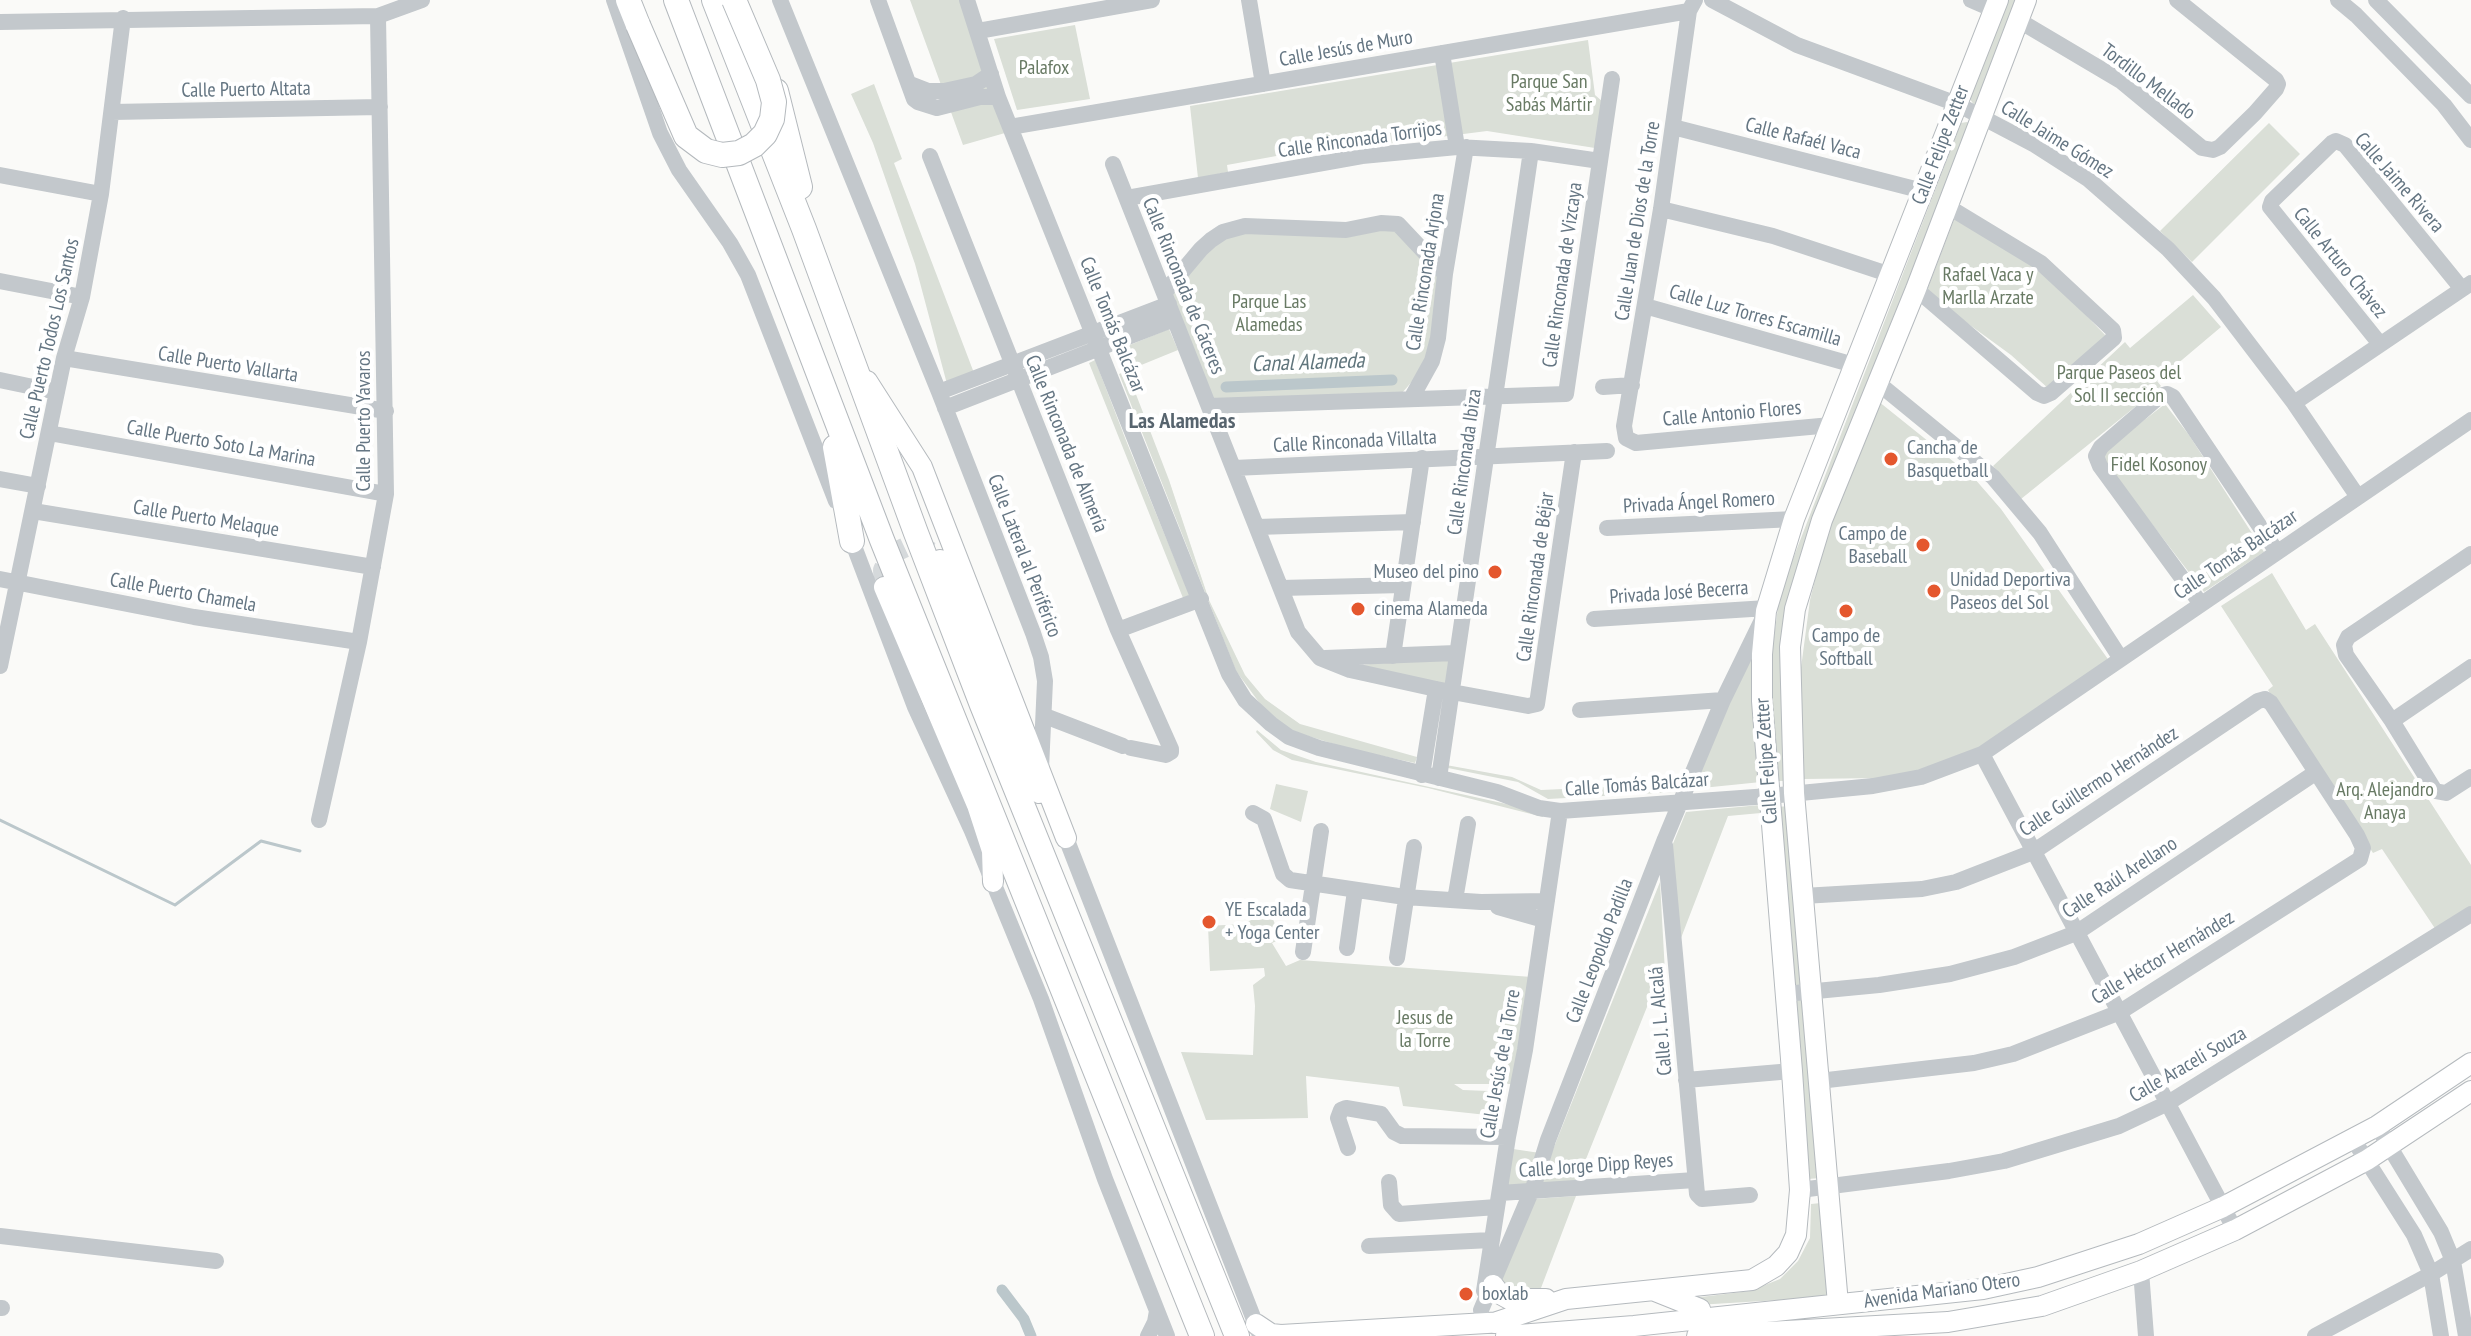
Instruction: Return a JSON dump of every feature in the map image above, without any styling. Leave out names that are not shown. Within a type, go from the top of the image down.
[{"type":"highway","points":[[628,0],[686,136],[706,151],[722,155],[739,153],[765,134],[772,119],[774,102],[768,80],[734,0]]},
{"type":"highway","points":[[676,0],[825,394],[1202,1336]]},
{"type":"highway","points":[[714,0],[853,357],[982,705],[1251,1332]]},
{"type":"highway","points":[[743,0],[789,137],[799,182],[804,229]]},
{"type":"highway","points":[[825,394],[852,541]]},
{"type":"main road","name":"Calle Felipe Zetter","points":[[1838,1304],[1794,793],[1790,647],[1795,609],[1822,520],[1916,289],[2026,0]]},
{"type":"main road","name":"Calle Felipe Zetter","points":[[1490,1323],[1566,1299],[1752,1280],[1769,1272],[1788,1253],[1796,1235],[1800,1190],[1762,701],[1762,654],[1767,610],[1794,519],[1996,5]]},
{"type":"main road","points":[[853,357],[922,467],[1066,838]]},
{"type":"main road","points":[[940,560],[1016,754],[1066,838]]},
{"type":"main road","points":[[884,587],[977,805],[992,851],[993,882]]},
{"type":"main road","name":"Avenida Mariano Otero","points":[[1490,1323],[1634,1326],[1983,1289],[2038,1277],[2139,1244],[2223,1207],[2377,1126],[2471,1063]]},
{"type":"main road","name":"Avenida Mariano Otero","points":[[1697,1336],[1948,1322],[2042,1306],[2141,1271],[2235,1230],[2390,1147],[2471,1091]]},
{"type":"main road","points":[[1493,1285],[1509,1299],[1566,1299]]},
{"type":"main road","points":[[1654,1290],[1700,1309]]},
{"type":"main road","points":[[1251,1332],[1337,1334],[1700,1309],[1798,1308]]},
{"type":"main road","points":[[1846,1336],[1879,1326]]},
{"type":"street","points":[[0,22],[378,16],[422,0]]},
{"type":"street","points":[[614,0],[660,133],[679,170],[730,243],[748,275],[915,707],[1041,999],[1105,1179],[1167,1336]]},
{"type":"street","name":"Calle Lateral al Periférico","points":[[780,0],[942,400],[1041,657],[1045,681],[1041,771]]},
{"type":"street","points":[[878,0],[914,99],[930,107],[949,106],[980,97],[998,97]]},
{"type":"street","name":"Calle Tomás Balcázar","points":[[967,0],[998,97],[1234,683],[1245,700],[1271,724],[1304,743],[1497,792],[1539,808],[1560,811],[1769,796],[1897,782],[1952,767],[1982,754],[2471,420]]},
{"type":"street","points":[[978,31],[1091,5],[1152,0]]},
{"type":"street","points":[[1249,0],[1263,84]]},
{"type":"street","name":"Calle Jaime Gómez","points":[[1712,0],[1797,45],[1957,104],[2035,145],[2088,179],[2129,212],[2214,298],[2294,403],[2358,497]]},
{"type":"street","points":[[1971,0],[1996,5]]},
{"type":"street","name":"Tordillo Mellado","points":[[2018,20],[2121,81],[2202,148],[2213,150],[2255,113],[2278,84],[2177,0]]},
{"type":"street","points":[[2338,0],[2444,105],[2471,140]]},
{"type":"street","points":[[2356,15],[2370,0]]},
{"type":"street","points":[[2376,0],[2471,96]]},
{"type":"street","name":"Calle Jesús de Muro","points":[[1010,127],[1442,53],[1692,6]]},
{"type":"street","name":"Calle Juan de Dios de la Torre","points":[[1636,443],[1626,438],[1624,426],[1692,6]]},
{"type":"street","name":"Calle Puerto Yavaros","points":[[319,820],[359,642],[386,494],[378,16]]},
{"type":"street","name":"Calle Puerto Todos Los Santos","points":[[0,664],[64,358],[82,297],[101,194],[123,18]]},
{"type":"street","name":"Calle Rinconada Arjona","points":[[1412,397],[1432,361],[1438,338],[1462,147],[1442,53]]},
{"type":"street","points":[[910,84],[928,91],[944,91],[976,84],[991,74]]},
{"type":"street","name":"Calle Rinconada de Vizcaya","points":[[1495,395],[1566,394],[1612,79]]},
{"type":"street","name":"Calle Puerto Altata","points":[[112,112],[380,107]]},
{"type":"street","name":"Calle Rafaél Vaca","points":[[1673,127],[1923,191]]},
{"type":"street","name":"Calle Arturo Chávez","points":[[2336,141],[2272,201],[2270,207],[2380,344]]},
{"type":"street","name":"Calle Jaime Rivera","points":[[2336,141],[2345,145],[2466,286]]},
{"type":"street","name":"Calle Rinconada Torrijos","points":[[1127,198],[1362,156],[1462,147],[1531,151],[1600,161]]},
{"type":"street","name":"Calle Rinconada Ibiza","points":[[1431,776],[1443,690],[1456,653],[1531,151]]},
{"type":"street","name":"Calle Rinconada de Almería","points":[[930,156],[1118,630],[1171,745],[1171,752],[1166,755],[1127,747],[1045,716]]},
{"type":"street","name":"Calle Rinconada de Cáceres","points":[[1113,164],[1298,632],[1320,658]]},
{"type":"street","points":[[0,175],[101,194]]},
{"type":"street","points":[[1916,289],[2044,396],[2113,341],[2113,330],[2041,263],[1947,206]]},
{"type":"street","points":[[1661,209],[1773,236],[1891,275]]},
{"type":"street","points":[[942,400],[1097,340],[1169,305],[1201,249],[1223,232],[1245,226],[1346,230],[1381,223],[1398,224],[1445,274]]},
{"type":"street","points":[[0,281],[82,297]]},
{"type":"street","points":[[2294,403],[2466,286]]},
{"type":"street","name":"Calle Luz Torres Escamilla","points":[[1645,306],[1854,365]]},
{"type":"street","name":"Calle Puerto Vallarta","points":[[64,358],[386,411]]},
{"type":"street","points":[[0,380],[57,392]]},
{"type":"street","points":[[1878,383],[1993,477],[2040,533],[2121,659]]},
{"type":"street","points":[[1603,387],[1632,385]]},
{"type":"street","points":[[2201,604],[2100,466],[2096,456],[2101,447],[2160,396],[2167,394],[2173,397],[2277,552]]},
{"type":"street","points":[[1209,406],[1495,395]]},
{"type":"street","name":"Calle Antonio Flores","points":[[1636,443],[1831,425]]},
{"type":"street","name":"Calle Puerto Soto La Marina","points":[[49,433],[386,494]]},
{"type":"street","name":"Calle Rinconada Villalta","points":[[1234,468],[1607,451]]},
{"type":"street","name":"Calle Rinconada de Béjar","points":[[1443,690],[1535,706],[1539,702],[1574,452]]},
{"type":"street","points":[[1393,656],[1422,458]]},
{"type":"street","points":[[0,479],[38,486]]},
{"type":"street","name":"Calle Puerto Melaque","points":[[33,511],[373,567]]},
{"type":"street","name":"Privada Ángel Romero","points":[[1607,528],[1794,519]]},
{"type":"street","points":[[1257,527],[1413,522]]},
{"type":"street","points":[[2471,554],[2348,637],[2344,645],[2346,655],[2435,791],[2442,794],[2471,777]]},
{"type":"street","name":"Calle Puerto Chamela","points":[[0,579],[194,617],[359,642]]},
{"type":"street","points":[[1281,588],[1403,585]]},
{"type":"street","points":[[1118,630],[1201,599]]},
{"type":"street","name":"Privada José Becerra","points":[[1594,619],[1767,610]]},
{"type":"street","name":"Calle Leopoldo Padilla","points":[[1490,1323],[1493,1285],[1665,839],[1723,700],[1767,610]]},
{"type":"street","points":[[1320,658],[1456,653]]},
{"type":"street","points":[[1320,658],[1350,670],[1443,690]]},
{"type":"street","points":[[2392,721],[2471,667]]},
{"type":"street","name":"Calle Guillermo Hernández","points":[[1803,896],[1922,889],[1956,882],[2033,852],[2265,699],[2271,703],[2315,773]]},
{"type":"street","points":[[1580,710],[1723,700]]},
{"type":"street","points":[[1982,754],[2235,1230]]},
{"type":"street","name":"Calle Héctor Hernández","points":[[1819,1081],[1974,1063],[2013,1054],[2120,1012],[2360,859],[2363,848],[2357,835],[2315,773]]},
{"type":"street","name":"Calle Raúl Arellano","points":[[1785,994],[1950,974],[2014,957],[2076,933],[2315,773]]},
{"type":"street","name":"Calle Jesús de la Torre","points":[[1490,1323],[1491,1240],[1525,1050],[1560,811]]},
{"type":"street","points":[[1253,813],[1264,819],[1283,874],[1290,880],[1405,897],[1481,902],[1547,901]]},
{"type":"street","points":[[1455,900],[1468,824]]},
{"type":"street","points":[[1303,952],[1321,831]]},
{"type":"street","points":[[1066,838],[1251,1332]]},
{"type":"street","name":"Calle J. L. Alcalá","points":[[1665,839],[1695,1180],[1700,1198],[1750,1195]]},
{"type":"street","points":[[1397,958],[1414,847]]},
{"type":"street","points":[[1347,948],[1355,891]]},
{"type":"street","points":[[1481,902],[1544,920]]},
{"type":"street","name":"Calle Araceli Souza","points":[[1800,1190],[2004,1161],[2119,1126],[2168,1103],[2471,914]]},
{"type":"street","points":[[1686,1080],[1792,1071]]},
{"type":"street","points":[[1348,1148],[1338,1118],[1341,1110],[1346,1108],[1381,1114],[1394,1132],[1402,1136],[1508,1137]]},
{"type":"street","points":[[2377,1126],[2441,1232],[2453,1261],[2466,1336]]},
{"type":"street","points":[[2353,1139],[2414,1235],[2431,1274],[2441,1336]]},
{"type":"street","name":"Calle Jorge Dipp Reyes","points":[[1389,1182],[1391,1205],[1399,1214],[1499,1200],[1531,1191],[1695,1180]]},
{"type":"street","points":[[0,1236],[216,1261]]},
{"type":"street","points":[[1369,1246],[1491,1240]]},
{"type":"street","points":[[2315,1336],[2339,1330],[2471,1249]]},
{"type":"street","points":[[2141,1271],[2146,1336]]},
{"type":"street","points":[[1148,1336],[1157,1309]]},
{"type":"green space","points":[[910,0],[961,0],[1005,133],[963,145]]},
{"type":"green space","points":[[2009,0],[2021,0],[1977,105],[1974,105],[1970,99]]},
{"type":"green space","name":"Palafox","points":[[1075,25],[1090,99],[1017,110],[994,39]]},
{"type":"green space","name":"Parque San Sabás Mártir","points":[[1588,40],[1595,95],[1603,102],[1595,148],[1487,131],[1377,145],[1375,138],[1227,165],[1228,172],[1198,178],[1190,106]]},
{"type":"green space","points":[[874,84],[902,159],[894,163],[974,373],[947,384],[915,264],[873,143],[851,94]]},
{"type":"green space","points":[[1961,123],[1970,124],[1785,637],[1781,690],[1787,777],[1784,781],[1778,781],[1770,720],[1772,653],[1778,607],[1786,577]]},
{"type":"green space","points":[[2269,123],[2300,154],[2192,262],[2160,231]]},
{"type":"green space","name":"Rafael Vaca y Marlla Arzate","points":[[1955,217],[2007,247],[2055,283],[2107,337],[2049,389],[2011,355],[1926,293]]},
{"type":"green space","name":"Parque Las Alamedas","points":[[1393,225],[1445,282],[1422,370],[1402,393],[1212,400],[1172,294],[1204,251],[1233,230]]},
{"type":"green space","name":"Parque Paseos del Sol II sección","points":[[2193,295],[2221,327],[2157,381],[2161,386],[2021,499],[1993,466],[2125,342],[2130,348]]},
{"type":"green space","points":[[1169,329],[1178,350],[1129,370],[1120,349]]},
{"type":"green space","points":[[1095,360],[1190,596],[1183,598],[1089,363]]},
{"type":"green space","points":[[1127,371],[1169,480],[1209,600],[1245,675],[1265,699],[1300,724],[1417,757],[1415,763],[1350,749],[1286,729],[1264,709],[1236,671],[1119,374]]},
{"type":"green space","name":"Unidad Deportiva Paseos del Sol","points":[[1878,401],[1974,478],[2001,509],[2110,662],[1980,749],[1939,766],[1881,778],[1804,779],[1799,683],[1810,600],[1825,540]]},
{"type":"green space","name":"Fidel Kosonoy","points":[[2165,404],[2189,435],[2264,552],[2204,592],[2099,455]]},
{"type":"green space","name":"Arq. Alejandro Anaya","points":[[2272,573],[2306,630],[2315,624],[2471,865],[2471,906],[2436,930],[2382,849],[2373,853],[2268,690],[2273,686],[2221,606]]},
{"type":"green space","points":[[1752,649],[1761,782],[1692,789]]},
{"type":"green space","points":[[1443,657],[1449,657],[1447,691],[1350,666]]},
{"type":"green space","points":[[1257,730],[1281,750],[1316,762],[1511,805],[1543,817],[1428,788],[1292,760],[1273,750]]},
{"type":"green space","points":[[1446,765],[1512,777],[1541,790],[1676,784],[1677,792],[1548,799],[1518,782],[1443,767]]},
{"type":"green space","points":[[1276,784],[1308,791],[1301,822],[1270,809]]},
{"type":"green space","points":[[1760,805],[1761,813],[1728,816],[1681,938],[1672,846],[1686,812]]},
{"type":"green space","points":[[1789,806],[1804,987],[1792,988],[1777,807]]},
{"type":"green space","points":[[1660,882],[1666,991],[1653,992],[1576,1184],[1538,1187]]},
{"type":"green space","name":"Jesus de la Torre","points":[[1270,912],[1281,939],[1272,943],[1286,966],[1300,960],[1532,977],[1516,1084],[1454,1084],[1463,1090],[1488,1091],[1487,1115],[1403,1106],[1399,1087],[1306,1076],[1308,1118],[1206,1120],[1181,1052],[1253,1055],[1253,985],[1265,976],[1264,968],[1210,971],[1208,926],[1242,924]]},
{"type":"green space","points":[[1793,1000],[1805,1000],[1820,1178],[1808,1179]]},
{"type":"green space","points":[[1513,1149],[1540,1153],[1527,1188],[1506,1189]]},
{"type":"green space","points":[[1576,1196],[1541,1288],[1504,1289],[1500,1280],[1534,1199]]},
{"type":"green space","points":[[1821,1203],[1828,1297],[1697,1305],[1685,1299],[1750,1291],[1780,1279],[1798,1261],[1810,1238],[1811,1204]]},
{"type":"waterway","name":"Canal Alameda","points":[[1226,387],[1392,380]]},
{"type":"waterway","points":[[0,820],[175,905],[261,841],[300,851]]},
{"type":"waterway","points":[[1002,1290],[1024,1319],[1031,1336]]},
{"type":"tunnel","points":[[884,587],[883,570],[891,554],[917,545],[931,552]]},
{"type":"place","name":"Cancha de Basquetball","points":[[1891,459]]},
{"type":"place","name":"Campo de Baseball","points":[[1923,545]]},
{"type":"place","name":"Museo del pino","points":[[1495,572]]},
{"type":"place","name":"Unidad Deportiva Paseos del Sol","points":[[1934,591]]},
{"type":"place","name":"cinema Alameda","points":[[1358,609]]},
{"type":"place","name":"Campo de Softball","points":[[1846,611]]},
{"type":"place","name":"YE Escalada + Yoga Center","points":[[1209,922]]},
{"type":"place","name":"boxlab","points":[[1466,1294]]},
{"type":"district","name":"Las Alamedas","points":[[1182,422]]}]
